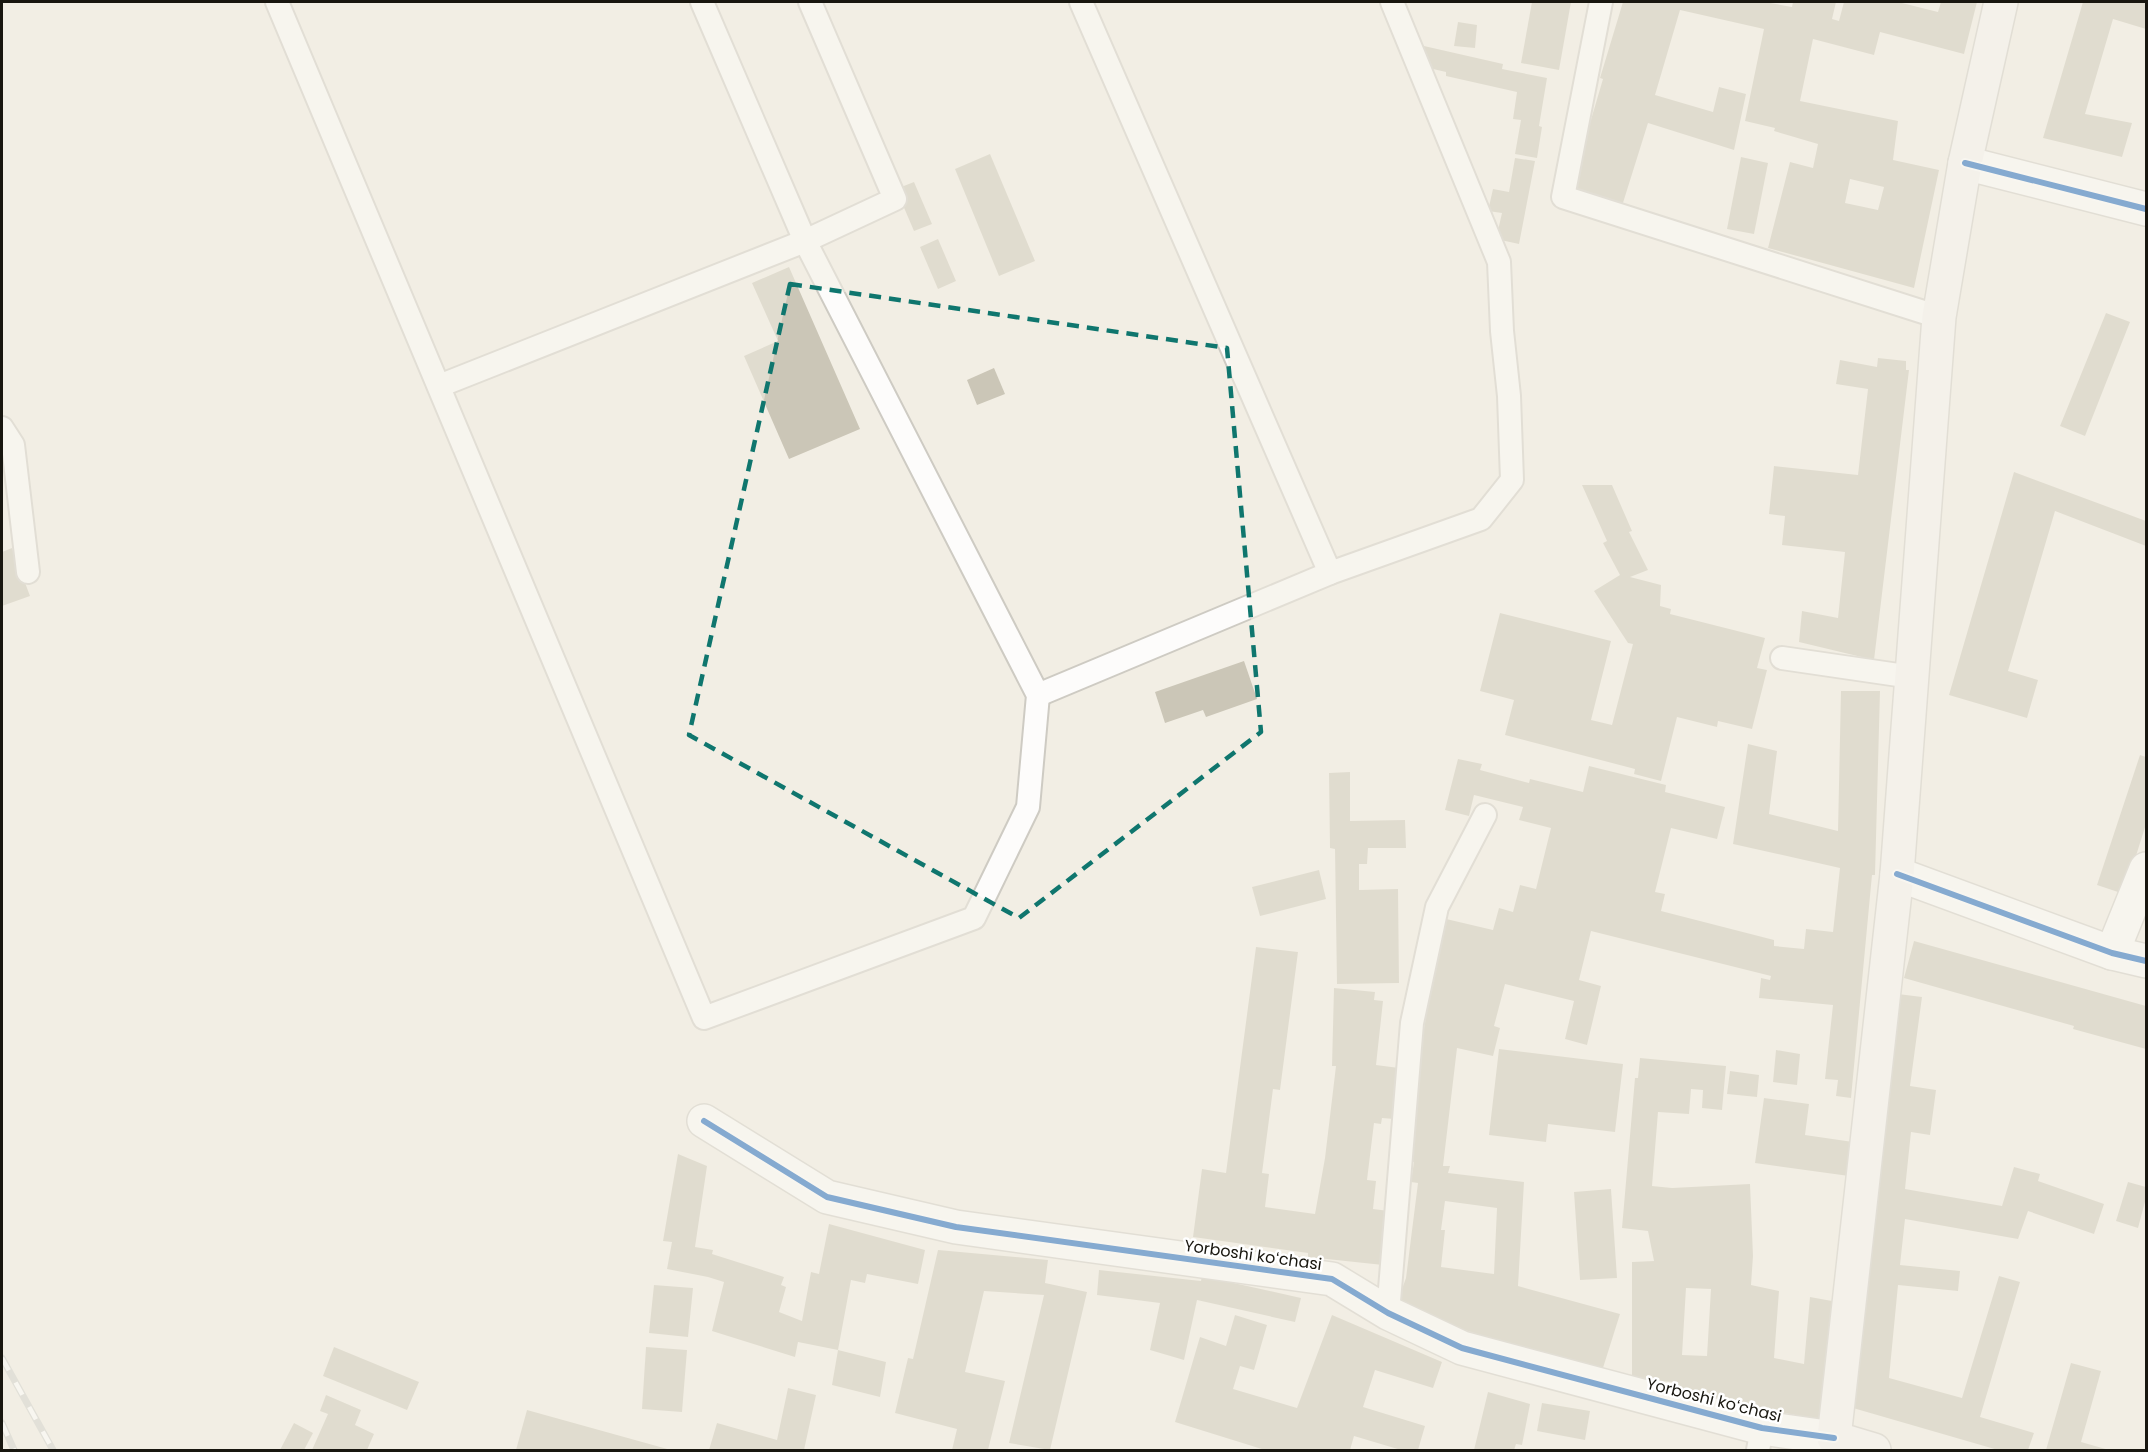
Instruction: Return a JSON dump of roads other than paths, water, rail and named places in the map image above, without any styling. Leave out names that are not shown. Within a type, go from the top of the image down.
[{"type":"main road","points":[[1874,1450],[1834,1438],[1897,874],[1939,317],[1965,163],[2001,2]]},
{"type":"street","points":[[1965,163],[2146,209]]},
{"type":"street","points":[[2112,953],[2146,869]]},
{"type":"street","points":[[1897,874],[2112,953],[2146,961]]},
{"type":"street","name":"Yorboshi koʻchasi","points":[[704,1121],[827,1197],[956,1227],[1332,1279],[1388,1313],[1462,1348],[1760,1439],[1834,1438]]},
{"type":"lane","points":[[278,2],[704,1018],[974,918],[1028,807],[1038,695],[805,242],[702,2]]},
{"type":"lane","points":[[439,386],[805,242],[894,199],[810,2]]},
{"type":"lane","points":[[1081,2],[1330,573]]},
{"type":"lane","points":[[1038,695],[1330,573],[1481,519],[1512,480],[1509,396],[1502,331],[1499,262],[1392,2]]},
{"type":"lane","points":[[1600,2],[1563,197],[1939,317]]},
{"type":"lane","points":[[2,428],[13,445],[28,572]]},
{"type":"lane","points":[[1782,658],[1912,676]]},
{"type":"lane","points":[[1388,1313],[1412,1023],[1437,907],[1485,815]]},
{"type":"railway","points":[[2,1358],[53,1450]]},
{"type":"railway","points":[[2,1423],[14,1450]]}]
